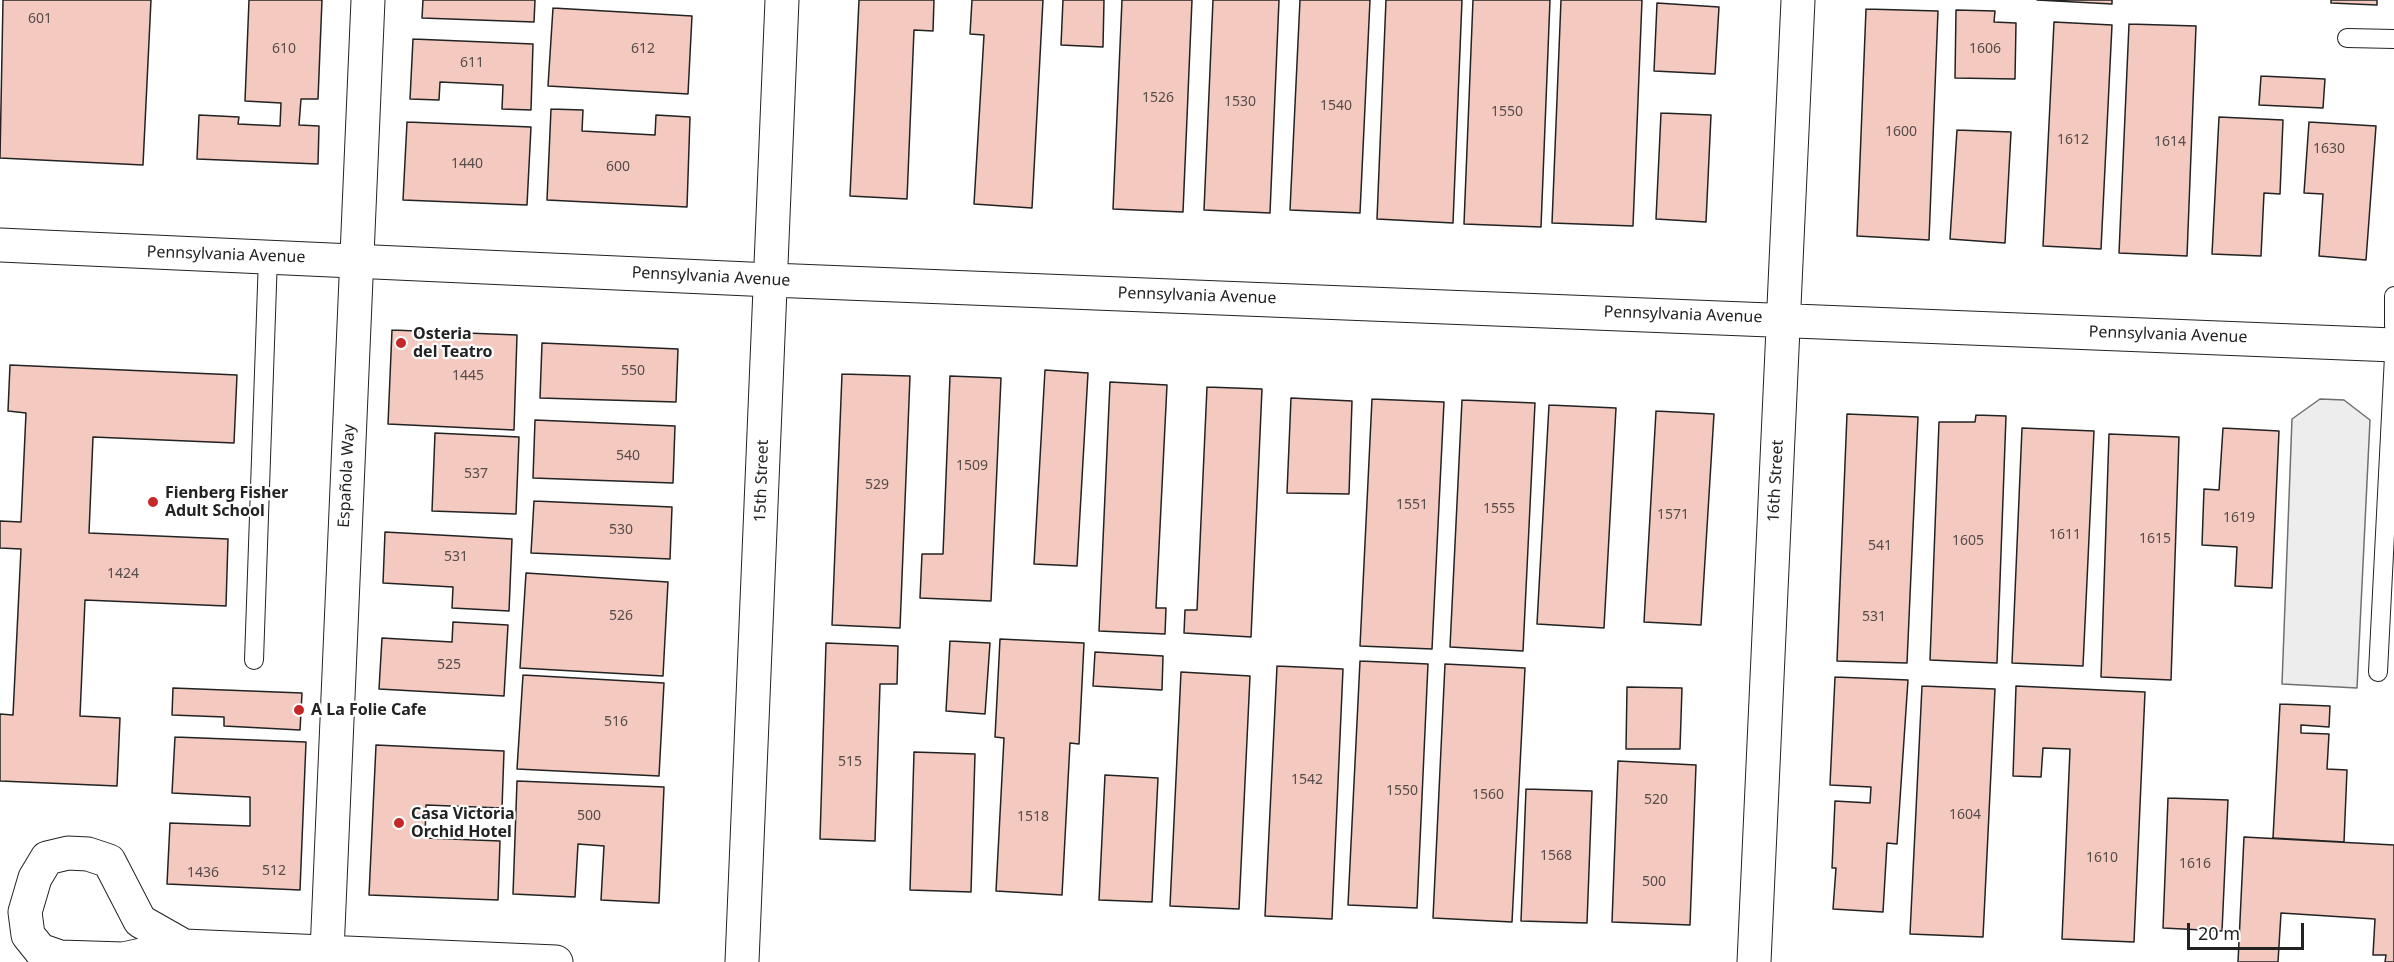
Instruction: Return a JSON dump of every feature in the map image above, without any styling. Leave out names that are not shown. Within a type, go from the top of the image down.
[{"type":"street","name":"Española Way","points":[[327,952],[368,0]]},
{"type":"street","name":"15th Street","points":[[742,962],[782,0]]},
{"type":"street","name":"16th Street","points":[[1754,962],[1798,0]]},
{"type":"street","name":"Pennsylvania Avenue","points":[[0,245],[771,280],[2394,345]]},
{"type":"street","points":[[184,946],[140,921],[109,861],[88,854],[68,853],[47,858],[35,878],[25,912],[27,935],[40,950],[60,957],[123,959],[184,946],[556,962]]},
{"type":"lane","points":[[2347,38],[2394,39]]},
{"type":"lane","points":[[254,660],[268,257]]},
{"type":"lane","points":[[2394,296],[2394,326]]},
{"type":"lane","points":[[2378,672],[2394,356]]},
{"type":"shaded area","points":[[2320,399],[2344,400],[2370,420],[2357,688],[2282,684],[2292,419]]},
{"type":"building","points":[[3,0],[151,0],[143,165],[0,158]]},
{"type":"building","points":[[249,0],[322,0],[318,99],[301,99],[299,125],[319,126],[318,164],[197,159],[199,115],[239,117],[238,124],[280,126],[281,103],[245,101]]},
{"type":"building","points":[[423,0],[535,0],[534,22],[422,18]]},
{"type":"building","points":[[859,0],[934,0],[933,31],[914,30],[907,199],[850,196]]},
{"type":"building","points":[[972,0],[1043,0],[1032,208],[974,204],[984,35],[970,34]]},
{"type":"building","points":[[1063,0],[1104,0],[1103,47],[1061,45]]},
{"type":"building","points":[[1122,0],[1192,0],[1183,212],[1113,209]]},
{"type":"building","points":[[1213,0],[1279,0],[1270,213],[1204,210]]},
{"type":"building","points":[[1300,0],[1370,0],[1360,213],[1290,210]]},
{"type":"building","points":[[1386,0],[1462,0],[1453,223],[1377,219]]},
{"type":"building","points":[[1473,0],[1550,0],[1541,227],[1464,224]]},
{"type":"building","points":[[1561,0],[1642,0],[1633,226],[1552,223]]},
{"type":"building","points":[[2037,0],[2112,0],[2112,4]]},
{"type":"building","points":[[2331,0],[2377,0],[2377,5],[2331,3]]},
{"type":"building","points":[[1657,3],[1719,7],[1715,74],[1654,71]]},
{"type":"building","points":[[553,8],[692,16],[688,94],[548,86]]},
{"type":"building","points":[[1866,9],[1938,11],[1929,240],[1857,236]]},
{"type":"building","points":[[1956,10],[1995,11],[1994,22],[2016,23],[2015,79],[1955,78]]},
{"type":"building","points":[[2054,22],[2112,25],[2101,249],[2043,246]]},
{"type":"building","points":[[2129,24],[2196,26],[2187,256],[2119,253]]},
{"type":"building","points":[[413,39],[533,44],[531,110],[502,109],[503,85],[440,82],[439,100],[410,99]]},
{"type":"building","points":[[2261,76],[2325,79],[2323,108],[2259,105]]},
{"type":"building","points":[[551,109],[583,110],[582,131],[655,135],[656,115],[690,117],[687,207],[547,200]]},
{"type":"building","points":[[1661,113],[1711,115],[1706,222],[1656,219]]},
{"type":"building","points":[[2219,117],[2283,120],[2280,194],[2264,193],[2261,256],[2212,254]]},
{"type":"building","points":[[407,122],[531,127],[527,205],[403,200]]},
{"type":"building","points":[[2309,122],[2376,126],[2366,260],[2319,256],[2323,194],[2304,193]]},
{"type":"building","points":[[1957,130],[2011,132],[2005,243],[1950,239]]},
{"type":"building","points":[[392,330],[517,335],[514,430],[388,424]]},
{"type":"building","points":[[542,343],[678,349],[676,402],[540,398]]},
{"type":"building","points":[[10,365],[237,375],[234,443],[93,437],[89,533],[228,539],[226,606],[85,600],[80,716],[120,718],[117,786],[0,781],[0,714],[13,715],[21,549],[0,548],[0,521],[21,522],[26,413],[8,411]]},
{"type":"building","points":[[1045,370],[1088,373],[1077,566],[1034,564]]},
{"type":"building","points":[[842,374],[910,376],[900,628],[832,625]]},
{"type":"building","points":[[950,376],[1001,378],[991,601],[920,598],[922,554],[943,554]]},
{"type":"building","points":[[1110,382],[1167,385],[1156,608],[1166,608],[1165,634],[1099,631]]},
{"type":"building","points":[[1207,387],[1262,389],[1251,637],[1184,633],[1185,610],[1197,610]]},
{"type":"building","points":[[1291,398],[1352,401],[1349,494],[1287,493]]},
{"type":"building","points":[[1372,399],[1444,402],[1432,649],[1360,646]]},
{"type":"building","points":[[1462,400],[1535,403],[1523,651],[1450,647]]},
{"type":"building","points":[[1549,405],[1616,408],[1604,628],[1537,624]]},
{"type":"building","points":[[1656,411],[1714,414],[1701,625],[1644,622]]},
{"type":"building","points":[[1847,414],[1918,417],[1907,663],[1837,661]]},
{"type":"building","points":[[1976,415],[2006,416],[1997,663],[1930,660],[1939,422],[1975,422]]},
{"type":"building","points":[[535,420],[675,426],[673,483],[533,478]]},
{"type":"building","points":[[2022,428],[2094,431],[2083,666],[2012,663]]},
{"type":"building","points":[[2223,428],[2279,431],[2272,588],[2235,586],[2237,547],[2202,545],[2204,489],[2219,490]]},
{"type":"building","points":[[435,433],[519,437],[516,514],[432,511]]},
{"type":"building","points":[[2109,434],[2179,437],[2171,680],[2101,677]]},
{"type":"building","points":[[534,501],[672,507],[670,559],[531,553]]},
{"type":"building","points":[[385,532],[512,539],[509,611],[452,608],[453,587],[383,583]]},
{"type":"building","points":[[526,573],[668,582],[663,676],[520,668]]},
{"type":"building","points":[[453,622],[508,625],[504,696],[379,689],[382,638],[452,642]]},
{"type":"building","points":[[1000,639],[1084,643],[1079,744],[1070,743],[1062,895],[996,891],[1004,738],[995,737]]},
{"type":"building","points":[[950,641],[990,643],[985,714],[946,711]]},
{"type":"building","points":[[826,643],[898,646],[897,684],[880,684],[875,841],[820,839]]},
{"type":"building","points":[[1095,652],[1163,656],[1162,690],[1093,686]]},
{"type":"building","points":[[1360,661],[1428,664],[1417,908],[1348,905]]},
{"type":"building","points":[[1445,664],[1525,668],[1512,922],[1433,918]]},
{"type":"building","points":[[1277,666],[1343,669],[1332,919],[1265,916]]},
{"type":"building","points":[[1181,672],[1250,676],[1239,909],[1170,906]]},
{"type":"building","points":[[523,675],[664,683],[659,776],[517,769]]},
{"type":"building","points":[[1835,677],[1908,680],[1897,844],[1887,843],[1883,912],[1833,909],[1836,868],[1832,868],[1835,801],[1870,803],[1871,787],[1830,785]]},
{"type":"building","points":[[1922,686],[1995,689],[1983,937],[1910,934]]},
{"type":"building","points":[[2016,686],[2145,692],[2134,942],[2062,939],[2070,749],[2043,748],[2041,777],[2013,776]]},
{"type":"building","points":[[1627,687],[1682,688],[1680,749],[1626,749]]},
{"type":"building","points":[[173,688],[302,693],[300,730],[224,726],[224,717],[172,715]]},
{"type":"building","points":[[2280,704],[2330,706],[2329,727],[2301,725],[2301,733],[2329,734],[2327,769],[2347,770],[2344,842],[2273,838]]},
{"type":"building","points":[[175,737],[306,742],[300,890],[167,884],[170,823],[250,826],[250,797],[172,793]]},
{"type":"building","name":"Casa Victoria Orchid Hotel","points":[[376,745],[504,751],[502,808],[426,805],[425,838],[500,841],[498,900],[369,895]]},
{"type":"building","points":[[914,752],[975,754],[971,892],[910,890]]},
{"type":"building","points":[[1618,761],[1696,765],[1690,925],[1612,922]]},
{"type":"building","points":[[1105,775],[1158,778],[1152,902],[1099,900]]},
{"type":"building","points":[[517,781],[664,787],[659,903],[601,900],[604,846],[578,844],[575,897],[513,894]]},
{"type":"building","points":[[1526,789],[1592,791],[1587,923],[1521,921]]},
{"type":"building","points":[[2168,798],[2228,800],[2222,931],[2163,928]]},
{"type":"building","points":[[2244,837],[2394,845],[2394,962],[2385,962],[2386,955],[2373,955],[2375,919],[2281,913],[2278,962],[2238,962]]},
{"type":"place","name":"Osteria del Teatro","points":[[401,343]]},
{"type":"place","name":"Fienberg Fisher Adult School","points":[[153,502]]},
{"type":"place","name":"A La Folie Cafe","points":[[299,710]]},
{"type":"place","name":"Casa Victoria Orchid Hotel","points":[[399,823]]}]
